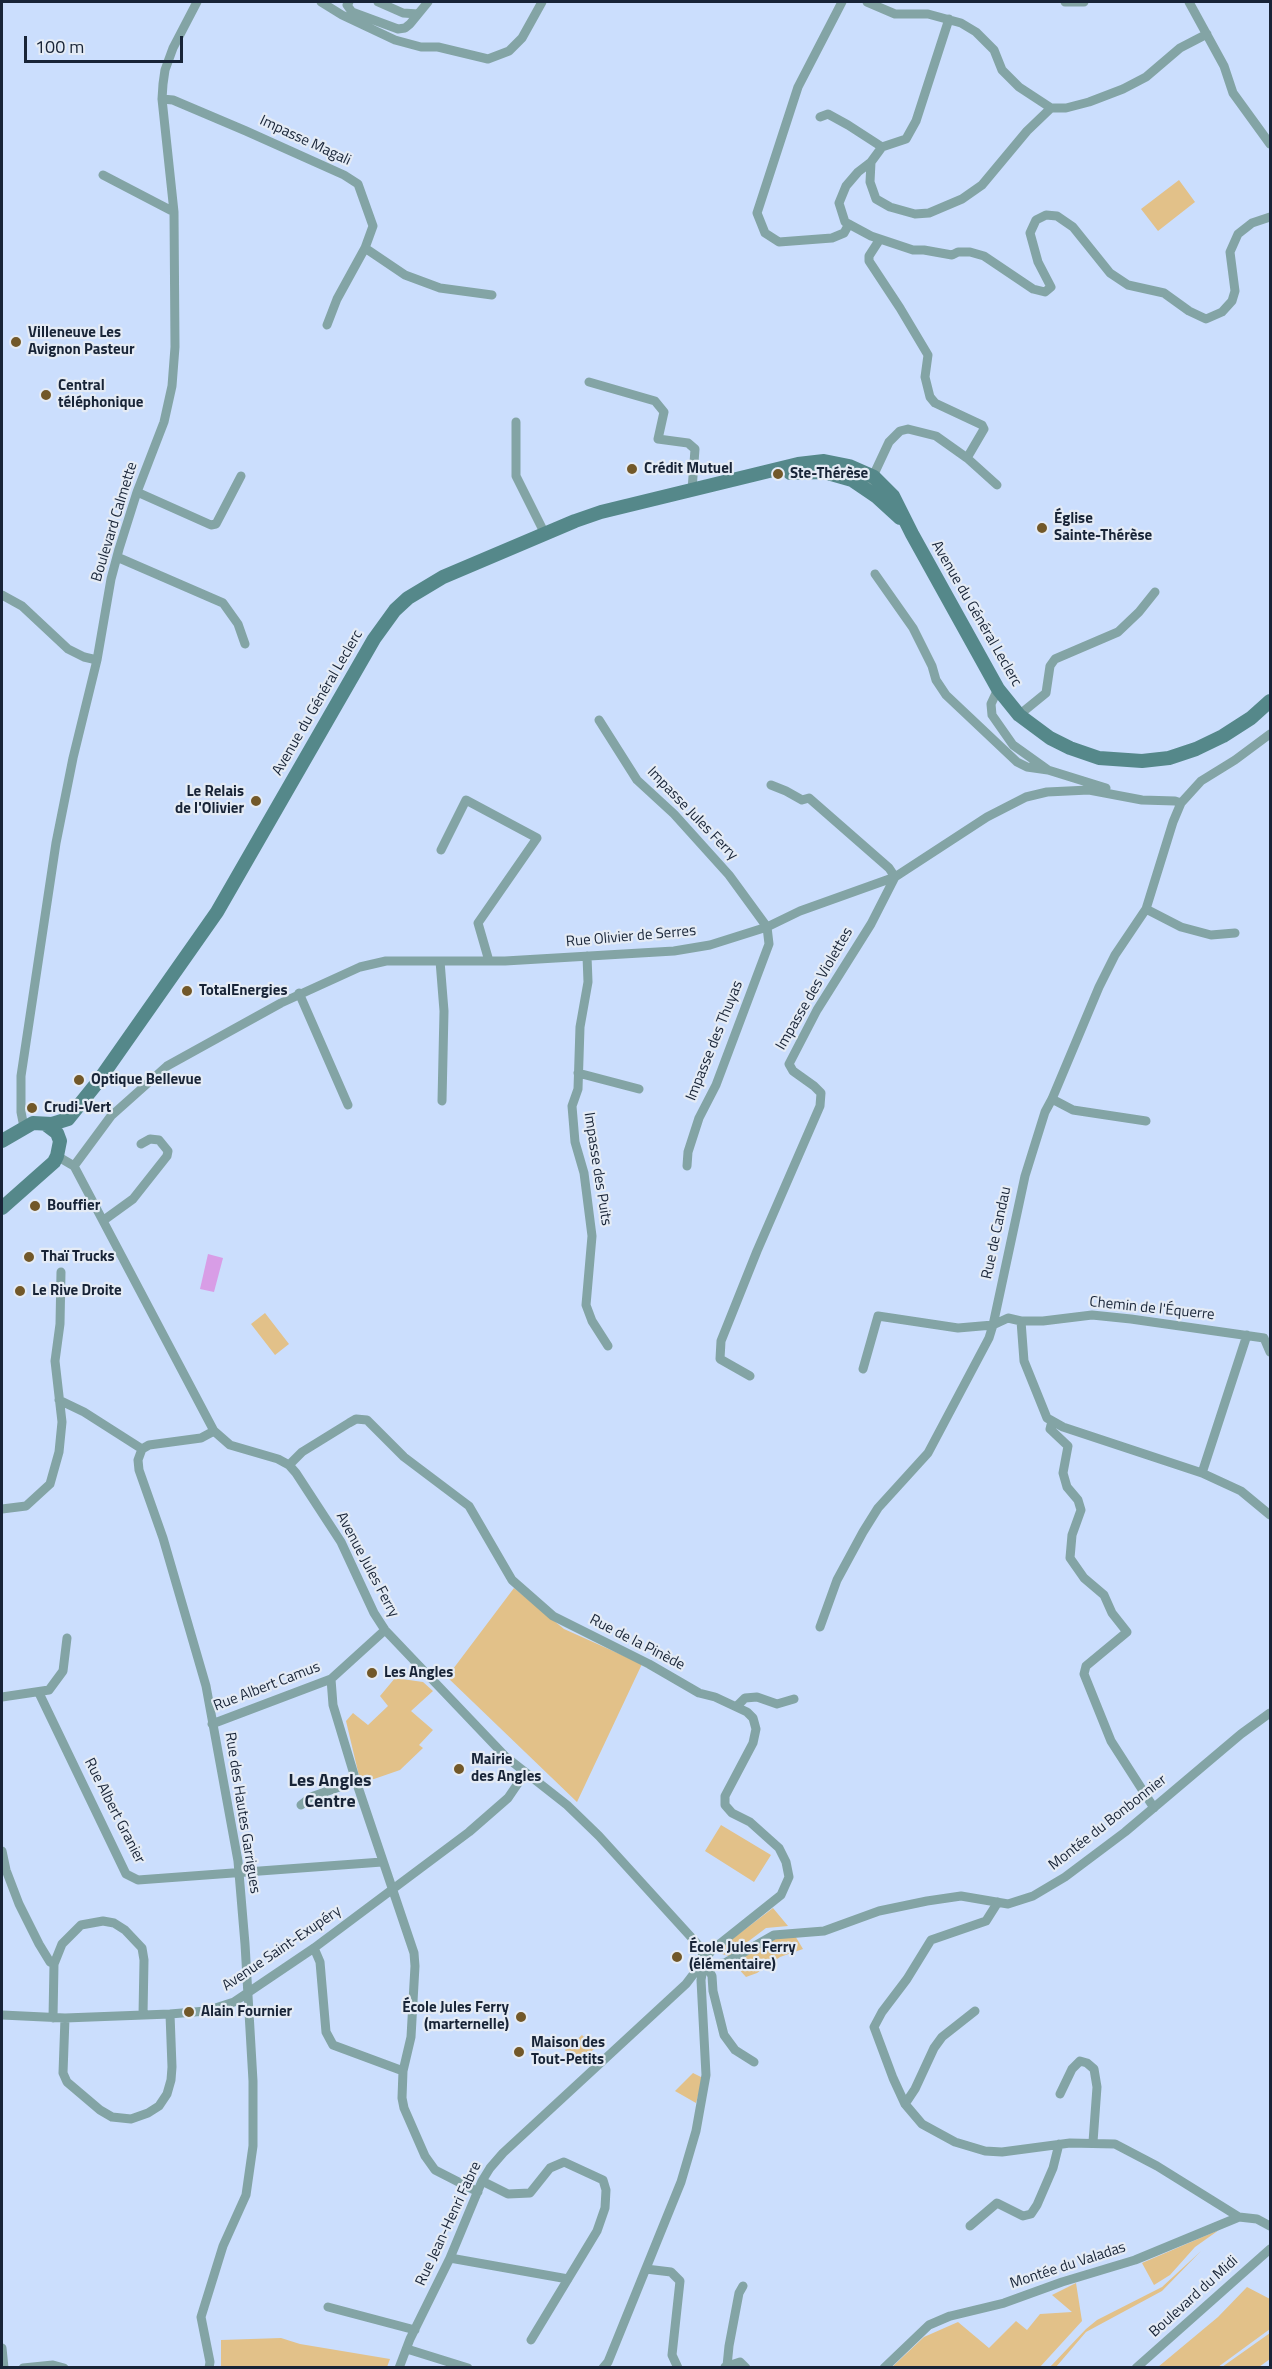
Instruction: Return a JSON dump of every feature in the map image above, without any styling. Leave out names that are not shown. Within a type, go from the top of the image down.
[{"type":"main road","name":"Avenue du Général Leclerc","points":[[57,1156],[68,1119],[98,1083],[217,912],[384,623],[408,598],[422,588],[544,534],[601,512],[798,464],[825,461],[849,465],[870,483],[893,496],[998,689],[1019,715],[1050,738],[1083,753],[1118,761],[1169,758],[1196,749],[1223,736],[1251,718],[1270,701]]},
{"type":"main road","points":[[2,1141],[33,1123],[45,1124],[68,1119]]},
{"type":"main road","points":[[45,1124],[57,1133],[60,1141]]},
{"type":"main road","points":[[3,1205],[18,1196],[54,1162],[57,1156]]},
{"type":"street","name":"Boulevard Calmette","points":[[24,1127],[21,1112],[21,1076],[56,843],[73,758],[97,660],[117,557],[137,492],[164,422],[172,386],[175,346],[174,212],[162,99],[165,70],[183,27],[197,2]]},
{"type":"street","points":[[321,2],[342,15],[395,40],[488,59],[509,51],[522,38],[542,2]]},
{"type":"street","points":[[349,2],[347,5],[352,12],[398,29],[410,24],[428,2]]},
{"type":"street","points":[[378,2],[403,13],[418,14]]},
{"type":"street","points":[[842,2],[798,87],[757,213],[765,233],[779,242],[832,238],[844,233],[849,224]]},
{"type":"street","points":[[867,2],[896,14],[928,14],[961,23],[976,32],[994,50],[1002,70],[1010,78],[1035,99],[1051,108],[1066,108],[1089,102],[1123,89],[1146,77],[1180,48],[1207,34]]},
{"type":"street","points":[[1065,2],[1084,2]]},
{"type":"street","points":[[1190,2],[1224,66],[1233,93],[1270,144]]},
{"type":"street","points":[[948,19],[916,121],[906,139],[882,147],[872,162],[858,172],[841,195],[839,203],[845,222],[880,239],[913,250],[952,255],[958,252],[970,252],[984,256],[1033,289],[1045,292],[1051,287],[1038,262],[1030,233],[1036,220],[1046,214],[1057,216],[1073,227],[1110,273],[1128,285],[1164,293],[1189,310],[1206,318],[1222,312],[1232,300],[1235,291],[1230,252],[1238,234],[1252,223],[1270,217]]},
{"type":"street","name":"Impasse Magali","points":[[162,99],[173,100],[236,126],[344,175],[358,184],[373,226],[365,248],[345,281],[327,325]]},
{"type":"street","points":[[872,162],[870,182],[876,199],[890,207],[915,214],[929,213],[962,199],[982,184],[1027,130],[1051,108]]},
{"type":"street","points":[[820,117],[828,114],[882,147]]},
{"type":"street","points":[[103,175],[174,212]]},
{"type":"street","points":[[880,239],[869,256],[869,261],[928,355],[925,377],[930,397],[935,403],[982,425],[984,429],[967,458]]},
{"type":"street","points":[[365,248],[405,275],[423,282],[440,288],[492,295]]},
{"type":"street","points":[[589,382],[656,401],[663,412],[658,439],[688,443],[695,449],[693,490]]},
{"type":"street","points":[[516,422],[516,476],[544,534]]},
{"type":"street","points":[[870,483],[894,435],[908,429],[936,436],[967,458],[997,485]]},
{"type":"street","points":[[137,492],[211,525],[216,524],[241,476]]},
{"type":"street","points":[[117,557],[223,603],[238,624],[245,644]]},
{"type":"street","points":[[875,574],[913,628],[945,695],[1017,762],[1027,767],[1048,770],[1099,785],[1122,795]]},
{"type":"street","points":[[1019,715],[1046,693],[1050,666],[1055,659],[1118,632],[1139,612],[1155,592]]},
{"type":"street","points":[[2,595],[22,606],[68,650],[97,660]]},
{"type":"street","points":[[998,689],[991,704],[992,715],[1013,745],[1048,770]]},
{"type":"street","name":"Impasse Jules Ferry","points":[[598,720],[637,780],[674,814],[729,875],[767,927]]},
{"type":"street","points":[[1181,803],[1201,781],[1270,734]]},
{"type":"street","points":[[771,785],[802,800],[809,798],[889,868],[896,877]]},
{"type":"street","name":"Rue Olivier de Serres","points":[[74,1166],[111,1116],[166,1066],[299,993],[371,963],[489,961],[586,956],[674,951],[710,945],[767,927],[800,911],[896,877],[987,817],[1026,797],[1047,792],[1089,790],[1142,800],[1181,803]]},
{"type":"street","points":[[441,850],[466,800],[537,838],[478,923],[489,961]]},
{"type":"street","name":"Rue de Candau","points":[[820,1627],[837,1580],[863,1532],[878,1508],[928,1453],[989,1338],[1025,1176],[1045,1112],[1099,987],[1115,955],[1146,909],[1181,803]]},
{"type":"street","name":"Impasse des Violettes","points":[[750,1376],[720,1359],[721,1341],[820,1106],[821,1093],[793,1071],[789,1064],[817,1010],[871,924],[896,877]]},
{"type":"street","points":[[1146,909],[1181,927],[1212,934],[1235,933]]},
{"type":"street","name":"Impasse des Thuyas","points":[[687,1166],[688,1152],[699,1118],[716,1085],[769,944],[767,927]]},
{"type":"street","name":"Impasse des Puits","points":[[586,956],[588,982],[580,1027],[578,1089],[573,1106],[575,1142],[586,1184],[592,1236],[586,1305],[592,1321],[608,1346]]},
{"type":"street","points":[[440,961],[444,1011],[442,1101]]},
{"type":"street","points":[[299,993],[348,1105]]},
{"type":"street","points":[[578,1073],[639,1089]]},
{"type":"street","points":[[1052,1100],[1074,1110],[1146,1121]]},
{"type":"street","points":[[104,1220],[133,1199],[167,1156],[168,1151],[159,1140],[150,1139],[141,1144]]},
{"type":"street","points":[[57,1156],[74,1166],[214,1431],[201,1437],[149,1445],[142,1449],[84,1412],[59,1400]]},
{"type":"street","points":[[2,1509],[26,1506],[50,1484],[59,1452],[62,1422],[56,1361],[60,1324],[61,1272]]},
{"type":"street","name":"Chemin de l'Équerre","points":[[1021,1321],[1043,1321],[1092,1315],[1264,1338],[1270,1352]]},
{"type":"street","points":[[863,1369],[878,1316],[958,1328],[993,1325],[1008,1318],[1021,1321],[1024,1361],[1047,1418],[1063,1427],[1202,1473],[1241,1491],[1270,1515]]},
{"type":"street","points":[[1202,1473],[1246,1335]]},
{"type":"street","name":"Rue de la Pinède","points":[[289,1466],[302,1452],[349,1423],[356,1419],[367,1420],[404,1457],[469,1506],[504,1570],[540,1607],[565,1624],[649,1664],[699,1693],[737,1706]]},
{"type":"street","points":[[1052,1421],[1050,1430],[1068,1446],[1063,1473],[1067,1487],[1078,1500],[1081,1510],[1072,1535],[1070,1558],[1084,1578],[1104,1594],[1112,1613],[1127,1632],[1086,1666],[1084,1674],[1111,1742],[1155,1808]]},
{"type":"street","name":"Avenue Jules Ferry","points":[[214,1431],[230,1444],[278,1459],[289,1466],[308,1488],[341,1542],[374,1613],[385,1630],[506,1757],[567,1805],[599,1836],[702,1948],[704,1961],[712,1976],[713,1991],[724,2035],[735,2050],[754,2062]]},
{"type":"street","name":"Rue des Hautes Garrigues","points":[[142,1449],[138,1460],[139,1470],[163,1538],[206,1686],[239,1873],[253,2081],[253,2146],[246,2195],[223,2246],[201,2317],[209,2367]]},
{"type":"street","name":"Rue Albert Camus","points":[[212,1724],[331,1679],[385,1630]]},
{"type":"street","points":[[2,1697],[49,1690],[63,1671],[67,1638]]},
{"type":"street","points":[[331,1679],[333,1705],[382,1862],[403,1915],[416,1965],[411,2037],[403,2071],[404,2108],[425,2156],[435,2170],[478,2192]]},
{"type":"street","name":"Rue Albert Granier","points":[[39,1693],[126,1874],[138,1880],[382,1862]]},
{"type":"street","points":[[603,2367],[608,2362],[681,2182],[696,2131],[706,2075],[701,1980],[704,1961],[724,1939],[781,1895],[789,1877],[780,1848],[750,1822],[732,1813],[725,1805],[725,1796],[753,1743],[756,1729],[753,1718],[737,1706],[746,1698],[757,1697],[777,1704],[794,1699]]},
{"type":"street","name":"Montée du Bonbonnier","points":[[704,1961],[715,1964],[725,1963],[774,1935],[824,1931],[879,1911],[927,1901],[961,1896],[1008,1904],[1033,1896],[1065,1877],[1155,1808],[1241,1734],[1270,1713]]},
{"type":"street","name":"Avenue Saint-Exupéry","points":[[2,2015],[65,2018],[170,2014],[213,2009],[234,2002],[314,1948],[393,1890],[490,1814],[508,1798],[525,1773]]},
{"type":"street","points":[[301,1805],[311,1797],[356,1782]]},
{"type":"street","points":[[2,1851],[6,1870],[19,1904],[39,1944],[50,1962],[54,1964]]},
{"type":"street","points":[[998,1902],[986,1921],[931,1940],[874,2026],[905,2104],[922,2124],[955,2142],[986,2151],[1002,2152],[1093,2142],[1115,2144],[1157,2166],[1239,2217],[1257,2219],[1270,2226]]},
{"type":"street","points":[[53,2018],[54,1964],[62,1944],[81,1925],[103,1921],[114,1923],[125,1930],[141,1948],[144,1960],[143,2015]]},
{"type":"street","points":[[314,1948],[320,1962],[326,2032],[333,2045],[403,2071]]},
{"type":"street","name":"Rue Jean-Henri Fabre","points":[[399,2367],[450,2258],[482,2181],[503,2153],[686,1983],[704,1961]]},
{"type":"street","points":[[905,2104],[942,2037],[975,2011]]},
{"type":"street","points":[[65,2018],[63,2073],[67,2082],[100,2110],[112,2116],[131,2119],[148,2114],[159,2106],[167,2094],[172,2067],[170,2014]]},
{"type":"street","points":[[1060,2094],[1072,2069],[1080,2061],[1094,2069],[1097,2087],[1093,2142]]},
{"type":"street","points":[[970,2226],[997,2203],[1023,2216],[1031,2214],[1053,2168],[1059,2144]]},
{"type":"street","points":[[482,2181],[508,2194],[530,2193],[550,2168],[564,2162],[603,2180],[606,2190],[605,2208],[597,2231],[531,2340]]},
{"type":"street","name":"Montée du Valadas","points":[[884,2367],[929,2325],[950,2316],[1004,2303],[1062,2282],[1135,2260],[1239,2217]]},
{"type":"street","name":"Boulevard du Midi","points":[[1137,2367],[1270,2249]]},
{"type":"street","points":[[450,2258],[568,2279]]},
{"type":"street","points":[[646,2269],[671,2272],[680,2281],[672,2355],[678,2367]]},
{"type":"street","points":[[743,2286],[739,2293],[725,2367],[740,2362],[746,2367]]},
{"type":"street","points":[[328,2307],[415,2330]]},
{"type":"street","points":[[2,2348],[4,2367]]},
{"type":"street","points":[[407,2349],[468,2367]]},
{"type":"street","points":[[23,2367],[53,2365],[64,2367]]},
{"type":"shaded area","points":[[1179,180],[1195,202],[1158,231],[1141,209]]},
{"type":"shaded area","points":[[208,1254],[223,1258],[214,1292],[200,1289]]},
{"type":"shaded area","points":[[265,1313],[289,1344],[275,1355],[251,1324]]},
{"type":"shaded area","points":[[514,1588],[564,1629],[642,1664],[577,1802],[447,1677]]},
{"type":"shaded area","points":[[395,1678],[423,1682],[433,1691],[411,1711],[433,1730],[419,1745],[423,1748],[400,1770],[374,1779],[360,1780],[346,1721],[353,1713],[368,1725],[388,1706],[380,1696]]},
{"type":"shaded area","points":[[721,1825],[771,1855],[754,1882],[705,1851]]},
{"type":"shaded area","points":[[773,1908],[788,1926],[766,1928],[729,1956],[715,1952]]},
{"type":"shaded area","points":[[794,1934],[803,1949],[780,1957],[757,1973],[746,1977],[735,1965],[750,1952],[773,1939]]},
{"type":"shaded area","points":[[582,2035],[595,2048],[578,2064],[565,2050]]},
{"type":"shaded area","points":[[693,2073],[703,2078],[696,2103],[675,2091]]},
{"type":"shaded area","points":[[1219,2230],[1195,2247],[1170,2275],[1154,2285],[1142,2263]]},
{"type":"shaded area","points":[[1201,2251],[1162,2291],[1086,2332],[1056,2367],[1050,2367],[1097,2320],[1162,2287]]},
{"type":"shaded area","points":[[1076,2283],[1082,2321],[1040,2367],[891,2368],[924,2337],[958,2322],[989,2348],[1016,2321],[1027,2330],[1040,2314],[1072,2312],[1052,2295]]},
{"type":"shaded area","points":[[1247,2287],[1270,2299],[1270,2329],[1218,2367],[1158,2367],[1218,2317]]},
{"type":"shaded area","points":[[1270,2333],[1270,2359],[1259,2367],[1222,2367]]},
{"type":"shaded area","points":[[281,2338],[300,2344],[390,2359],[387,2367],[221,2367],[221,2340]]},
{"type":"place","name":"Villeneuve Les Avignon Pasteur","points":[[16,342]]},
{"type":"place","name":"Central téléphonique","points":[[46,395]]},
{"type":"place","name":"Crédit Mutuel","points":[[632,469]]},
{"type":"place","name":"Ste-Thérèse","points":[[778,474]]},
{"type":"place","name":"Église Sainte-Thérèse","points":[[1042,528]]},
{"type":"place","name":"Le Relais de l'Olivier","points":[[256,801]]},
{"type":"place","name":"TotalEnergies","points":[[187,991]]},
{"type":"place","name":"Optique Bellevue","points":[[79,1080]]},
{"type":"place","name":"Crudi-Vert","points":[[32,1108]]},
{"type":"place","name":"Bouffier","points":[[35,1206]]},
{"type":"place","name":"Thaï Trucks","points":[[29,1257]]},
{"type":"place","name":"Le Rive Droite","points":[[20,1291]]},
{"type":"place","name":"Les Angles","points":[[372,1673]]},
{"type":"place","name":"Mairie des Angles","points":[[459,1769]]},
{"type":"place","name":"École Jules Ferry (élémentaire)","points":[[677,1957]]},
{"type":"place","name":"Alain Fournier","points":[[189,2012]]},
{"type":"place","name":"École Jules Ferry (marternelle)","points":[[521,2017]]},
{"type":"place","name":"Maison des Tout-Petits","points":[[519,2052]]},
{"type":"district","name":"Les Angles Centre","points":[[330,1792]]}]
